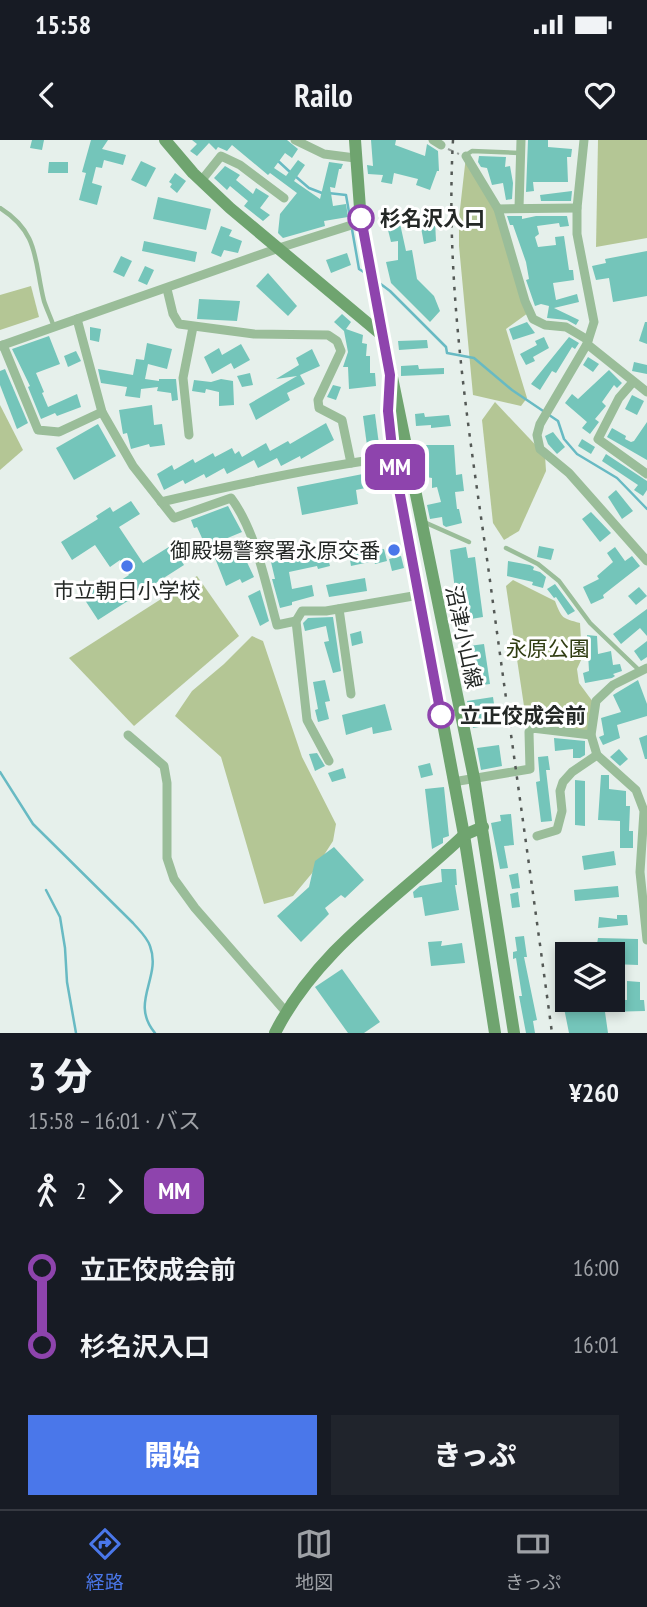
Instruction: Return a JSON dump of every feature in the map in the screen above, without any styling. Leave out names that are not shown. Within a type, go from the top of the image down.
[{"type":"main road","name":"沼津小山線","points":[[355,140],[361,222],[474,778],[514,1033]]},
{"type":"main road","points":[[164,141],[230,208],[383,336]]},
{"type":"main road","name":"沼津小山線","points":[[390,375],[388,411],[393,457],[464,835],[495,1033]]},
{"type":"main road","points":[[275,1033],[305,983],[327,958],[464,835],[483,827]]},
{"type":"street","points":[[295,140],[324,154],[355,159]]},
{"type":"street","points":[[519,208],[521,140]]},
{"type":"street","points":[[584,140],[577,208],[578,234],[594,322],[587,342],[540,424],[537,435],[540,449],[569,473],[647,561]]},
{"type":"street","points":[[201,181],[221,156],[240,165],[284,198]]},
{"type":"street","points":[[466,156],[498,209],[525,302],[533,320],[545,325],[566,327],[647,392]]},
{"type":"street","points":[[498,209],[577,208]]},
{"type":"street","points":[[102,412],[59,432],[38,430],[1,345],[361,222]]},
{"type":"street","points":[[167,289],[173,314],[179,324],[254,334],[328,335],[337,341],[341,351],[318,400],[319,408],[342,420],[351,463]]},
{"type":"street","points":[[77,320],[102,412],[133,466],[174,518],[232,498],[240,509],[258,559],[277,625],[296,621]]},
{"type":"street","points":[[189,435],[183,378],[193,327]]},
{"type":"street","points":[[633,382],[619,398],[598,439],[647,474]]},
{"type":"street","points":[[161,502],[238,484],[393,457]]},
{"type":"street","points":[[329,761],[307,720],[296,621],[302,611],[419,595]]},
{"type":"street","points":[[339,608],[351,694]]},
{"type":"street","points":[[644,670],[613,685],[596,701],[591,735],[597,755],[636,790],[641,801],[646,821],[640,872],[647,940]]},
{"type":"street","points":[[453,782],[530,769],[529,732],[532,728],[591,735]]},
{"type":"street","points":[[128,735],[164,766],[167,783],[167,858],[174,879],[195,908],[286,1012]]},
{"type":"street","points":[[537,836],[557,830],[562,811],[560,791],[563,782],[572,772],[597,755]]},
{"type":"lane","points":[[466,156],[471,151],[520,153]]},
{"type":"lane","points":[[0,208],[22,225],[32,244],[44,300],[54,327]]},
{"type":"lane","points":[[421,520],[469,542]]},
{"type":"lane","points":[[506,548],[538,564],[559,581],[590,623],[644,670]]},
{"type":"path","points":[[437,142],[452,152],[466,156]]},
{"type":"green space","points":[[598,140],[647,140],[647,238],[596,247]]},
{"type":"green space","points":[[466,156],[494,207],[528,313],[506,329],[527,398],[521,406],[473,395],[459,246],[459,218]]},
{"type":"green space","points":[[31,286],[39,317],[0,330],[0,295]]},
{"type":"green space","points":[[495,402],[545,455],[546,471],[519,531],[504,540],[493,523],[482,420]]},
{"type":"green space","points":[[0,405],[23,450],[0,470]]},
{"type":"green space","points":[[197,576],[239,636],[134,726],[69,658]]},
{"type":"green space","name":"永原公園","points":[[513,580],[555,601],[563,617],[580,623],[582,658],[577,669],[579,683],[593,702],[590,733],[527,726],[506,586]]},
{"type":"green space","points":[[252,636],[263,641],[302,757],[336,824],[333,841],[293,896],[264,904],[221,757],[175,716],[192,691]]},
{"type":"building","points":[[32,140],[44,140],[42,150],[30,148]]},
{"type":"building","points":[[91,140],[108,140],[102,149],[126,155],[123,165],[104,160],[102,168],[96,167],[92,183],[102,186],[97,205],[79,200],[86,173],[82,172]]},
{"type":"building","points":[[192,140],[287,140],[298,149],[292,158],[285,153],[274,168],[286,176],[298,160],[305,165],[294,181],[320,199],[329,162],[343,164],[339,169],[335,188],[330,187],[333,206],[346,204],[348,217],[324,221],[325,226],[283,238],[278,233],[280,214],[297,193],[270,173],[268,175],[232,145],[227,151],[218,147],[216,150],[209,143],[197,156],[190,151],[197,144]]},
{"type":"building","points":[[371,140],[396,140],[395,145],[425,156],[427,144],[438,151],[439,171],[430,190],[416,185],[418,179],[394,173],[392,184],[381,182],[383,175],[368,174],[367,165],[373,166]]},
{"type":"building","points":[[528,140],[548,140],[548,147],[572,149],[571,157],[567,157],[568,182],[533,182],[534,191],[526,192]]},
{"type":"building","points":[[479,156],[506,157],[505,167],[510,166],[513,183],[512,199],[506,200],[503,183],[492,185],[487,168],[481,167],[478,162]]},
{"type":"building","points":[[141,161],[156,168],[146,187],[131,180]]},
{"type":"building","points":[[49,162],[68,162],[68,173],[48,173]]},
{"type":"building","points":[[225,166],[240,175],[236,180],[253,194],[256,188],[269,196],[260,208],[270,215],[263,221],[244,206],[248,201],[230,186],[227,190],[214,178]]},
{"type":"building","points":[[175,173],[186,181],[177,193],[170,187],[172,184],[169,182]]},
{"type":"building","points":[[572,191],[571,201],[541,201],[540,195]]},
{"type":"building","points":[[158,197],[211,209],[206,230],[153,219]]},
{"type":"building","points":[[507,216],[522,216],[522,219],[567,216],[569,226],[560,227],[559,223],[537,226],[539,234],[535,237],[538,247],[556,245],[555,237],[564,236],[569,270],[573,270],[574,280],[553,283],[556,300],[577,294],[579,302],[554,308],[579,320],[576,325],[567,320],[547,318],[549,306],[535,306],[526,280],[529,279],[526,262],[513,225],[510,225]]},
{"type":"building","points":[[399,219],[406,251],[412,250],[417,279],[434,296],[440,311],[430,322],[391,283],[386,262],[398,260],[398,241],[391,242],[386,222]]},
{"type":"building","points":[[435,221],[436,241],[424,244],[420,222]]},
{"type":"building","points":[[221,226],[232,230],[229,236],[242,241],[238,253],[224,250],[221,257],[211,253]]},
{"type":"building","points":[[144,241],[197,252],[195,262],[142,251]]},
{"type":"building","points":[[647,251],[647,296],[613,302],[609,278],[596,280],[592,266],[606,263],[605,259]]},
{"type":"building","points":[[347,253],[351,265],[331,273],[326,260]]},
{"type":"building","points":[[121,256],[132,261],[124,277],[113,272]]},
{"type":"building","points":[[145,266],[154,270],[147,285],[138,281]]},
{"type":"building","points":[[268,273],[297,306],[288,316],[256,286]]},
{"type":"building","points":[[199,299],[240,301],[237,321],[197,319]]},
{"type":"building","points":[[342,314],[351,322],[346,329],[363,335],[362,343],[367,344],[366,356],[370,356],[370,373],[375,373],[376,386],[349,389],[348,367],[343,367],[348,352],[344,331],[334,322]]},
{"type":"building","points":[[527,322],[535,333],[513,340],[509,329]]},
{"type":"building","points":[[647,322],[647,344],[639,341]]},
{"type":"building","points":[[90,327],[101,329],[99,342],[90,340]]},
{"type":"building","points":[[49,336],[60,364],[36,373],[48,407],[77,394],[81,407],[41,419],[28,387],[30,386],[12,349]]},
{"type":"building","points":[[544,337],[549,348],[533,357],[535,361],[526,365],[520,354],[537,345],[535,341]]},
{"type":"building","points":[[569,337],[579,343],[575,349],[572,347],[556,373],[552,371],[540,390],[531,384]]},
{"type":"building","points":[[427,340],[428,348],[399,350],[398,341]]},
{"type":"building","points":[[147,343],[172,349],[167,369],[148,364],[145,379],[176,379],[178,400],[172,401],[171,393],[157,391],[158,387],[141,389],[140,398],[125,396],[127,387],[101,383],[98,369],[133,375],[136,359],[144,360]]},
{"type":"building","points":[[241,344],[250,360],[234,369],[231,363],[212,374],[204,357],[219,348],[222,355]]},
{"type":"building","points":[[312,349],[320,366],[300,375],[305,384],[287,393],[290,400],[256,420],[249,404],[297,376],[276,379],[299,365],[296,358]]},
{"type":"building","points":[[76,351],[81,361],[68,367],[64,356]]},
{"type":"building","points":[[588,357],[599,364],[593,372],[583,365]]},
{"type":"building","points":[[634,362],[647,365],[647,374],[632,371]]},
{"type":"building","points":[[418,365],[419,369],[444,368],[444,374],[401,376],[401,366]]},
{"type":"building","points":[[5,369],[28,423],[17,429],[0,385],[0,371]]},
{"type":"building","points":[[609,370],[622,383],[617,388],[614,385],[602,402],[606,406],[595,419],[599,422],[590,434],[582,428],[587,422],[565,403],[572,394],[578,399]]},
{"type":"building","points":[[250,373],[253,385],[242,387],[237,376]]},
{"type":"building","points":[[221,379],[233,381],[234,405],[219,406],[219,392],[206,389],[205,393],[192,391],[194,380],[211,382]]},
{"type":"building","points":[[333,385],[341,387],[336,400],[327,397]]},
{"type":"building","points":[[632,395],[644,401],[637,415],[625,409]]},
{"type":"building","points":[[152,405],[154,425],[162,424],[165,445],[150,447],[149,444],[131,449],[127,433],[123,434],[119,410]]},
{"type":"building","points":[[424,413],[425,417],[449,415],[451,426],[416,426],[415,414]]},
{"type":"building","points":[[375,414],[380,452],[368,453],[363,416]]},
{"type":"building","points":[[647,422],[647,460],[607,437],[612,428],[626,436],[625,439],[634,441]]},
{"type":"building","points":[[326,423],[334,440],[301,459],[300,456],[281,466],[277,458],[258,468],[254,460],[227,474],[224,468],[206,478],[204,474],[185,484],[183,480],[164,490],[157,474],[172,465],[174,470],[193,459],[195,463],[213,453],[215,457],[232,448],[235,454],[239,451],[242,457],[266,443],[270,451],[288,441],[290,444]]},
{"type":"building","points":[[98,424],[116,456],[74,480],[56,448]]},
{"type":"building","points":[[553,432],[565,447],[557,454],[545,436]]},
{"type":"building","points":[[582,439],[595,447],[591,454],[578,446]]},
{"type":"building","points":[[415,445],[454,445],[456,475],[462,474],[464,491],[455,492],[462,523],[446,527],[442,517],[430,519],[427,505],[441,502],[437,487],[432,488],[432,478],[421,476],[420,469],[426,469],[426,451],[416,452]]},
{"type":"building","points":[[606,454],[647,481],[647,490],[643,496],[634,490],[638,485],[602,461]]},
{"type":"building","points":[[383,470],[385,484],[356,490],[358,504],[302,515],[297,487]]},
{"type":"building","points":[[616,490],[633,511],[622,519],[608,497]]},
{"type":"building","points":[[131,501],[140,514],[119,527],[143,563],[172,545],[184,565],[98,620],[81,594],[92,586],[98,595],[129,575],[120,560],[110,567],[95,545],[72,560],[61,542],[98,519],[96,516],[110,507],[113,512]]},
{"type":"building","points":[[228,506],[242,532],[206,547],[191,520]]},
{"type":"building","points":[[591,512],[611,533],[600,542],[582,519]]},
{"type":"building","points":[[247,545],[251,555],[245,558],[254,577],[242,583],[240,579],[226,586],[215,558]]},
{"type":"building","points":[[539,546],[554,549],[551,560],[537,557]]},
{"type":"building","points":[[466,547],[468,558],[475,557],[483,617],[459,621],[450,550]]},
{"type":"building","points":[[615,547],[625,561],[632,556],[640,566],[603,595],[604,598],[591,604],[583,587],[599,579],[597,576],[613,562],[607,553]]},
{"type":"building","points":[[384,549],[387,561],[351,566],[349,554]]},
{"type":"building","points":[[327,554],[330,566],[289,572],[292,589],[312,585],[314,596],[280,608],[272,579],[275,579],[271,562]]},
{"type":"building","points":[[401,556],[404,568],[392,571],[389,559]]},
{"type":"building","points":[[508,561],[534,567],[533,570],[546,577],[543,588],[532,585],[533,582],[507,576]]},
{"type":"building","points":[[365,578],[367,591],[329,597],[326,585]]},
{"type":"building","points":[[555,584],[575,611],[568,615],[547,589]]},
{"type":"building","points":[[639,587],[647,596],[636,605],[628,596]]},
{"type":"building","points":[[260,590],[269,621],[260,626],[248,596]]},
{"type":"building","points":[[647,609],[647,636],[640,628],[621,644],[613,634]]},
{"type":"building","points":[[333,617],[341,671],[333,673],[324,642],[329,641],[326,626],[305,631],[303,623],[308,618]]},
{"type":"building","points":[[361,631],[363,643],[352,646],[350,634]]},
{"type":"building","points":[[587,635],[597,636],[598,654],[611,651],[613,665],[620,664],[622,671],[613,674],[615,676],[612,678],[585,683],[583,673],[589,671]]},
{"type":"building","points":[[647,641],[647,657],[641,661],[634,651]]},
{"type":"building","points":[[484,644],[490,684],[475,686],[469,646]]},
{"type":"building","points":[[325,680],[330,701],[325,702],[329,719],[318,722],[313,682]]},
{"type":"building","points":[[638,680],[647,704],[647,716],[617,725],[620,738],[603,745],[599,737],[604,735],[601,718],[621,712],[613,695]]},
{"type":"building","points":[[493,697],[497,724],[473,728],[467,701]]},
{"type":"building","points":[[385,704],[392,730],[373,734],[372,727],[346,735],[342,715]]},
{"type":"building","points":[[647,735],[647,759],[645,759],[639,738]]},
{"type":"building","points":[[554,738],[585,741],[585,755],[573,758],[573,749],[555,751]]},
{"type":"building","points":[[499,745],[502,766],[481,770],[477,748]]},
{"type":"building","points":[[619,749],[628,759],[620,766],[610,757]]},
{"type":"building","points":[[317,753],[325,766],[315,771],[309,754]]},
{"type":"building","points":[[548,756],[550,770],[546,770],[552,821],[541,822],[536,782],[540,781],[538,757]]},
{"type":"building","points":[[430,763],[433,775],[421,778],[418,766]]},
{"type":"building","points":[[343,768],[346,778],[332,782],[328,773]]},
{"type":"building","points":[[601,775],[609,775],[609,789],[626,791],[626,806],[630,806],[629,831],[633,831],[633,848],[620,848],[620,821],[598,820]]},
{"type":"building","points":[[575,780],[585,781],[585,826],[575,825]]},
{"type":"building","points":[[444,787],[449,836],[432,849],[425,789]]},
{"type":"building","points":[[511,814],[514,845],[504,846],[508,868],[500,869],[491,823],[501,821],[500,815]]},
{"type":"building","points":[[334,847],[364,880],[345,898],[341,895],[325,908],[329,914],[301,942],[277,916],[309,887],[315,861]]},
{"type":"building","points":[[614,851],[616,865],[584,870],[582,856]]},
{"type":"building","points":[[441,869],[456,869],[455,885],[459,910],[425,916],[422,897],[414,898],[413,892],[420,886],[442,882]]},
{"type":"building","points":[[518,873],[520,888],[512,889],[509,875]]},
{"type":"building","points":[[618,886],[619,897],[575,901],[574,890]]},
{"type":"building","points":[[518,892],[520,907],[512,908],[510,894]]},
{"type":"building","points":[[617,915],[627,915],[628,925],[598,928],[599,917],[617,919]]},
{"type":"building","points":[[524,936],[527,957],[524,957],[537,1020],[533,1021],[535,1033],[526,1033],[516,958],[513,959],[513,952],[517,951],[515,937]]},
{"type":"building","points":[[598,938],[638,939],[638,965],[625,964],[625,942],[597,942]]},
{"type":"building","points":[[442,941],[441,946],[462,943],[465,963],[431,966],[428,942]]},
{"type":"building","points":[[342,969],[380,1022],[364,1033],[348,1033],[315,987]]},
{"type":"building","points":[[627,981],[640,982],[640,1000],[644,1000],[645,1011],[625,1012]]},
{"type":"building","points":[[565,1012],[605,1012],[608,1033],[569,1033]]},
{"type":"waterway","points":[[277,160],[290,172]]},
{"type":"waterway","points":[[295,176],[309,188],[322,193]]},
{"type":"waterway","points":[[328,193],[346,195],[359,269],[367,274]]},
{"type":"waterway","points":[[378,282],[446,347],[447,353],[474,358],[512,390],[558,421],[564,439],[577,454],[617,478],[647,509]]},
{"type":"waterway","points":[[0,772],[33,824],[147,940],[153,958],[145,1011],[155,1033]]},
{"type":"waterway","points":[[46,890],[60,917],[76,1033]]},
{"type":"railway","points":[[453,140],[452,247],[460,354],[552,1033]]},
{"type":"bus line","name":"MM","points":[[361,218],[390,375],[388,411],[393,457],[441,715]]},
{"type":"place","name":"杉名沢入口","points":[[361,218]]},
{"type":"place","name":"御殿場警察署永原交番","points":[[394,550]]},
{"type":"place","name":"市立朝日小学校","points":[[127,566]]},
{"type":"place","name":"立正佼成会前","points":[[441,715]]}]
